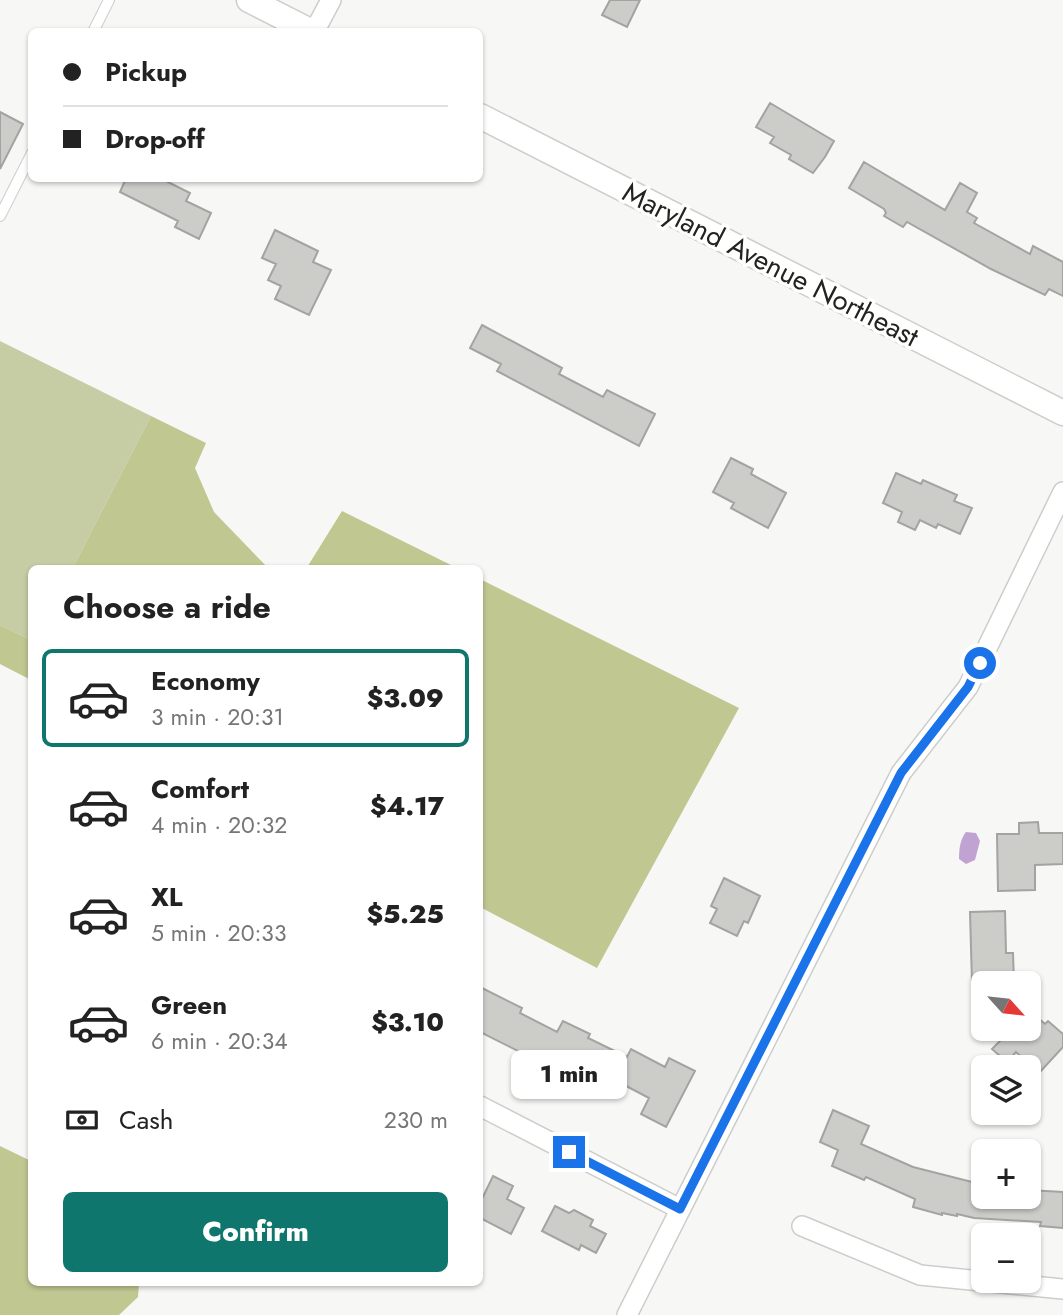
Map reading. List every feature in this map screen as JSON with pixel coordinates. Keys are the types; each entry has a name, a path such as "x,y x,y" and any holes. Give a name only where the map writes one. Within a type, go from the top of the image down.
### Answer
{"street":[{"path":"249,0 305,28"},
{"path":"315,28 331,0"},
{"name":"Maryland Avenue Northeast","path":"483,118 1063,413"},
{"path":"627,1315 901,773 968,687 1063,492"},
{"path":"483,1108 680,1209"},
{"path":"802,1226 920,1275 1063,1289"}],"lane":[{"path":"95,28 109,0"},
{"path":"0,216 28,161"}],"green space":[{"path":"0,341 151,416 74,565 28,565 28,639 0,625"},
{"path":"151,416 206,443 195,468 214,512 265,565 74,565"},
{"path":"342,511 451,565 308,565"},
{"path":"483,580 739,708 597,968 483,909"},
{"path":"0,625 28,639 28,678 0,664"},
{"path":"0,1146 28,1160 28,1286 139,1286 138,1297 119,1315 0,1315"}],"shaded area":[{"path":"966,832 976,833 980,841 975,860 966,864 959,859 961,841"}],"building":[{"path":"610,0 640,0 627,27 602,15"},
{"path":"770,103 834,141 813,173 789,159 791,155 770,143 774,137 756,127"},
{"path":"0,112 23,124 0,169"},
{"path":"864,162 945,210 960,183 977,193 967,212 977,218 974,223 1030,254 1033,246 1063,262 1063,296 1049,289 1045,295 991,269 907,222 903,227 884,216 884,209 849,188"},
{"path":"124,182 168,182 190,193 186,201 211,213 199,239 175,227 178,221 120,192"},
{"path":"275,230 318,251 313,262 331,270 309,315 275,299 281,286 268,280 276,264 262,258"},
{"path":"482,325 562,368 559,374 603,397 607,390 655,414 639,446 497,371 501,364 470,348"},
{"path":"731,458 753,469 751,474 786,493 768,528 731,508 734,503 713,492"},
{"path":"896,473 921,484 923,480 957,495 954,501 972,508 960,534 938,524 936,528 920,520 915,530 898,522 902,512 883,503"},
{"path":"1038,822 1039,833 1063,833 1063,864 1035,865 1035,890 998,891 997,834 1019,834 1019,823"},
{"path":"724,878 760,896 748,923 744,921 737,936 710,923 717,909 711,906"},
{"path":"1005,911 1006,953 1013,953 1014,971 972,971 970,912"},
{"path":"483,988 522,1008 520,1013 557,1032 563,1021 590,1034 588,1038 627,1057 631,1049 665,1067 669,1058 695,1071 666,1127 641,1114 649,1098 590,1067 586,1076 565,1065 562,1073 483,1034"},
{"path":"1041,1020 1045,1024 1048,1021 1063,1034 1063,1047 1041,1071 1041,1055 1019,1055 1016,1052 1013,1055 999,1055 992,1049 1000,1041 1041,1041"},
{"path":"833,1110 869,1126 861,1144 913,1167 971,1182 971,1209 1041,1209 1041,1191 1063,1192 1063,1228 1041,1226 1041,1222 942,1215 913,1207 915,1199 866,1177 864,1180 832,1166 838,1150 820,1142"},
{"path":"493,1176 513,1186 507,1199 524,1208 511,1234 483,1220 483,1197"},
{"path":"555,1206 569,1213 574,1210 593,1220 590,1226 606,1234 596,1253 581,1245 579,1250 542,1231"}],"route":[{"path":"569,1152 680,1209 901,773 968,687 980,663"}]}
